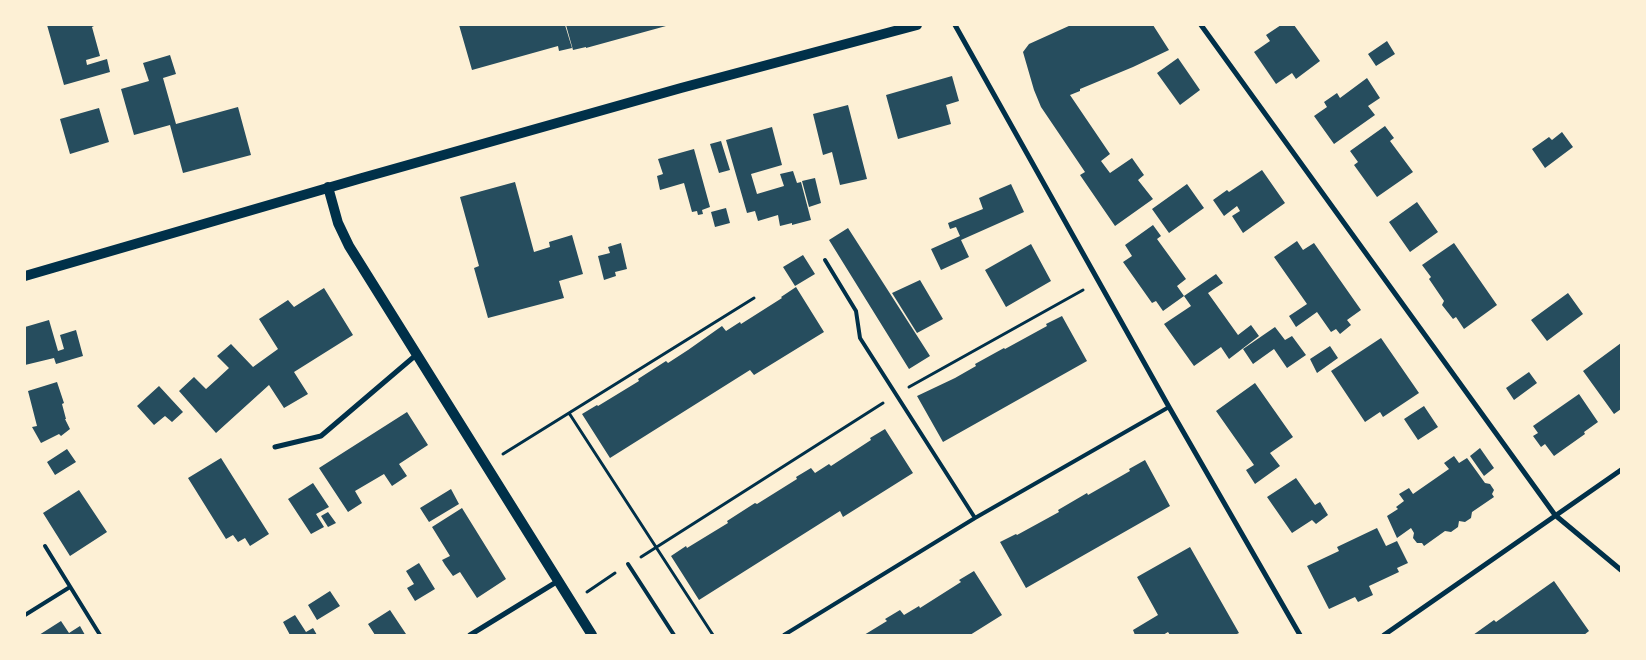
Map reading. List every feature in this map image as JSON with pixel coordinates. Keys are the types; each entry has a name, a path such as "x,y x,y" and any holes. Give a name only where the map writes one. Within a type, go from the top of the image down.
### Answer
{"main road":[{"path":"25,276 198,227 328,187 681,88 917,25"},
{"path":"328,187 338,223 349,246 592,635"}],"street":[{"path":"955,25 1169,407 1300,635"},
{"path":"1201,25 1555,515 1621,570"},
{"path":"275,447 321,436 416,355"},
{"path":"1384,635 1621,470"},
{"path":"470,635 558,581"}],"lane":[{"path":"825,260 856,310 860,338 975,518"},
{"path":"784,635 975,518 1169,407"},
{"path":"44,546 100,635"},
{"path":"628,564 674,635"},
{"path":"25,615 70,587"}],"path":[{"path":"571,602 896,395 1099,282"},
{"path":"486,465 754,298"},
{"path":"569,412 713,635"}],"building":[{"path":"47,25 96,25 92,27 100,56 86,60 87,65 107,59 110,72 64,85"},
{"path":"459,25 565,25 572,48 559,51 558,46 472,70"},
{"path":"566,25 665,25 666,26 573,50"},
{"path":"1071,25 1153,25 1169,50 1070,95 1110,154 1101,161 1110,173 1132,158 1144,175 1138,180 1153,199 1115,226 1080,175 1085,172 1041,107 1023,52 1029,44"},
{"path":"1281,25 1294,25 1320,61 1296,79 1292,73 1276,84 1254,52 1270,41 1266,35"},
{"path":"1387,41 1395,54 1376,66 1368,54"},
{"path":"170,55 176,74 163,78 176,124 238,107 251,155 183,173 170,125 134,135 121,89 149,81 143,63"},
{"path":"1178,58 1200,90 1180,105 1157,73"},
{"path":"952,76 959,101 946,105 951,124 898,139 886,95"},
{"path":"1367,78 1380,98 1368,106 1375,115 1334,144 1314,116 1327,107 1324,102 1337,93 1340,98"},
{"path":"848,105 867,179 840,185 832,152 823,155 813,114"},
{"path":"99,108 109,142 70,154 60,119"},
{"path":"1385,126 1394,138 1390,141 1413,172 1377,197 1354,165 1358,162 1350,151"},
{"path":"772,127 782,165 751,174 757,194 784,186 780,174 793,171 797,183 801,182 811,220 780,226 778,215 758,221 755,211 747,213 726,140"},
{"path":"1562,132 1573,147 1545,168 1532,149 1549,137 1552,140"},
{"path":"721,141 730,170 719,173 710,144"},
{"path":"694,149 710,207 702,210 703,214 698,215 697,211 692,212 684,183 660,190 657,176 663,174 658,159"},
{"path":"1262,170 1285,203 1243,233 1232,216 1240,211 1237,206 1224,216 1213,200 1227,190 1229,192"},
{"path":"815,178 821,203 809,207 802,181"},
{"path":"515,182 534,252 550,247 549,242 572,235 583,274 559,281 564,298 488,318 474,268 479,266 460,197"},
{"path":"1011,184 1024,212 961,240 969,257 941,270 931,249 960,236 956,227 950,229 948,223 983,209 979,198"},
{"path":"1187,184 1204,208 1169,233 1152,209"},
{"path":"1417,202 1438,232 1410,252 1389,222"},
{"path":"726,208 730,223 715,227 711,212"},
{"path":"1153,225 1161,236 1157,239 1186,279 1177,286 1184,296 1163,311 1156,301 1152,303 1123,262 1132,256 1125,245"},
{"path":"848,228 930,356 909,369 829,240"},
{"path":"1297,241 1303,250 1314,243 1361,310 1347,320 1351,325 1340,334 1336,329 1331,332 1317,312 1296,327 1289,316 1307,304 1274,257"},
{"path":"621,243 627,269 615,272 616,276 604,280 598,256 610,253 608,247"},
{"path":"1454,243 1497,305 1464,329 1456,317 1453,319 1442,305 1444,301 1422,265"},
{"path":"1031,244 1051,281 1006,307 985,270"},
{"path":"803,255 815,274 795,286 783,267"},
{"path":"1216,274 1223,283 1208,293 1238,335 1251,325 1259,336 1229,359 1221,347 1194,366 1164,324 1191,306 1184,296"},
{"path":"920,280 943,319 917,333 892,293"},
{"path":"796,287 824,332 754,375 750,370 610,458 582,414 639,381 638,379 666,361 668,363 722,326 726,331 740,322 741,324"},
{"path":"324,288 353,335 294,372 308,394 284,408 269,385 216,433 179,391 194,377 206,389 216,380 229,368 217,356 231,344 253,367 278,349 259,319 288,300 294,307"},
{"path":"1568,293 1583,314 1547,341 1531,320"},
{"path":"1062,316 1087,361 943,442 917,396 955,378 976,366 975,364 1047,326 1046,324"},
{"path":"49,320 58,351 64,349 60,335 76,330 83,356 56,364 54,358 25,365 25,327"},
{"path":"1275,327 1285,340 1292,336 1306,355 1287,368 1274,349 1253,364 1243,349"},
{"path":"1381,338 1419,393 1383,417 1380,412 1365,422 1331,371"},
{"path":"1621,343 1621,409 1614,414 1583,371"},
{"path":"1330,346 1338,358 1317,373 1310,359"},
{"path":"1529,372 1537,383 1514,400 1506,388"},
{"path":"57,382 64,403 62,404 65,419 70,429 61,436 59,434 41,443 32,427 37,426 28,391"},
{"path":"1255,383 1293,437 1270,453 1280,466 1255,484 1246,470 1254,465 1216,411"},
{"path":"159,386 183,412 172,422 165,416 154,425 137,406"},
{"path":"1579,394 1598,422 1584,432 1585,434 1554,456 1545,444 1541,447 1533,436 1538,433 1533,426"},
{"path":"1424,406 1438,427 1418,440 1404,419"},
{"path":"407,412 428,445 399,464 407,476 392,486 384,474 355,491 362,503 348,512 319,468"},
{"path":"885,429 913,473 843,517 840,511 699,600 671,556 728,523 727,521 797,479 796,477 811,468 815,473 829,464 831,466"},
{"path":"1480,448 1494,468 1484,476 1470,456"},
{"path":"67,449 76,462 55,475 47,462"},
{"path":"1454,456 1459,463 1467,458 1485,483 1490,484 1494,490 1492,494 1494,497 1472,512 1471,518 1465,522 1459,521 1458,527 1451,532 1445,531 1424,546 1422,543 1417,543 1413,538 1414,533 1411,528 1397,538 1387,516 1398,509 1396,507 1404,501 1399,494 1409,488 1413,494 1449,469 1444,463"},
{"path":"221,458 269,534 250,546 245,538 238,542 233,535 226,539 188,478"},
{"path":"1145,460 1170,506 1026,588 1000,542 1059,512 1058,510 1130,471 1129,469"},
{"path":"1296,478 1315,505 1320,502 1328,515 1316,524 1312,520 1292,533 1267,497"},
{"path":"313,483 329,507 316,514 324,527 311,534 288,499"},
{"path":"451,489 459,504 429,522 420,508"},
{"path":"79,490 107,532 70,556 43,513"},
{"path":"462,508 506,579 477,598 460,572 453,576 445,565 442,560 450,556 432,527"},
{"path":"328,512 336,523 328,527 321,516"},
{"path":"1377,528 1386,546 1397,541 1408,563 1397,568 1399,572 1369,586 1373,595 1358,602 1355,597 1329,609 1307,566 1339,551 1337,547"},
{"path":"1190,547 1239,633 1235,635 1170,635 1168,632 1163,635 1135,635 1133,630 1158,615 1137,577"},
{"path":"419,563 435,589 415,601 407,588 414,584 406,571"},
{"path":"974,571 1002,615 970,635 864,635 887,621 885,619 900,610 904,615 919,606 920,608 961,582 959,580"},
{"path":"1554,581 1589,631 1584,635 1473,635 1494,620 1496,622"},
{"path":"330,591 340,606 317,620 308,605"},
{"path":"390,610 406,634 375,635 368,624"},
{"path":"295,615 306,632 313,628 317,635 290,635 283,622"},
{"path":"61,621 69,633 80,626 85,635 39,635"}]}
